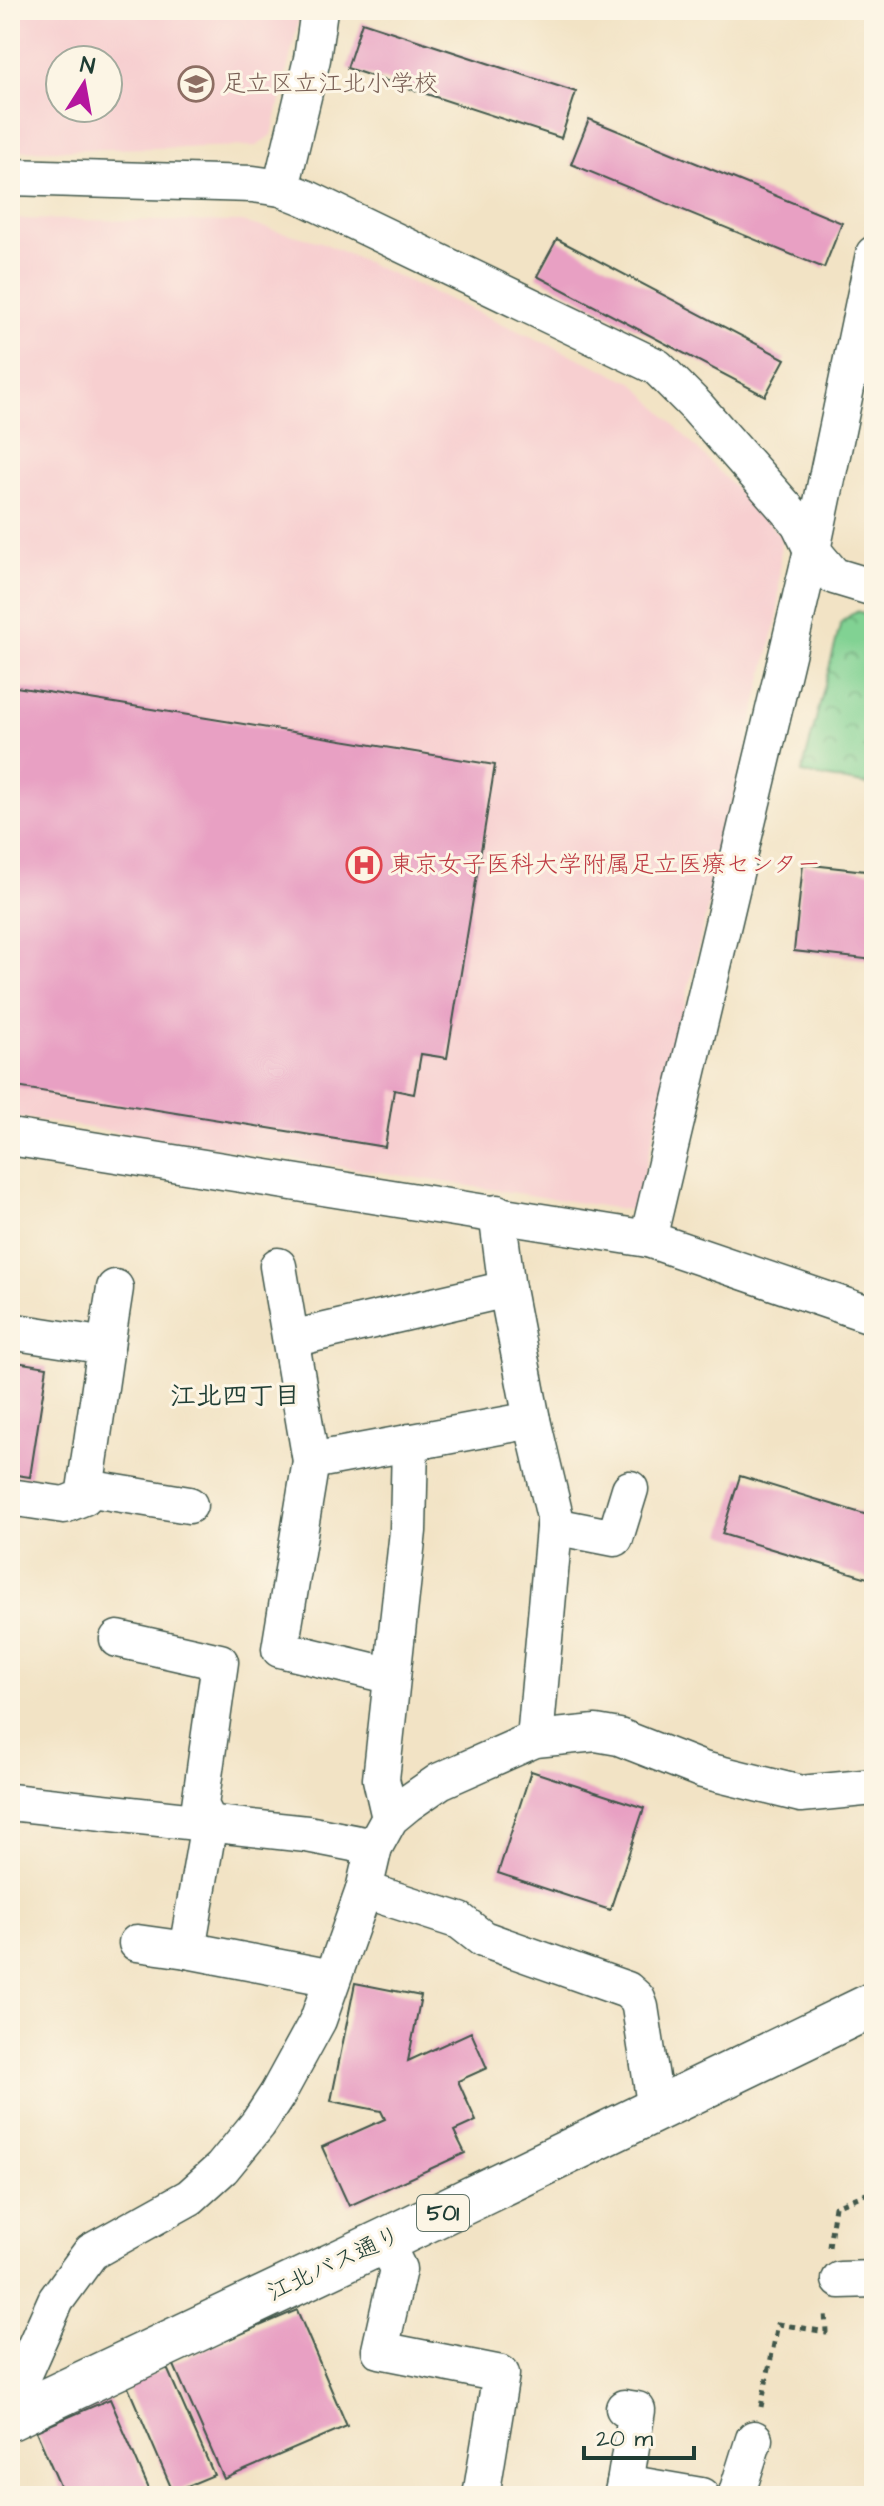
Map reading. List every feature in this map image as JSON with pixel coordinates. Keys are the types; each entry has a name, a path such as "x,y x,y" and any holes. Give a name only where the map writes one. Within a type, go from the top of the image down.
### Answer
{"main road":[{"name":"江北バス通り","path":"15,2415 874,2004"}],"street":[{"path":"281,188 312,59 319,10"},
{"path":"10,177 253,184 281,188 657,367 696,406 799,523 812,550 834,576 874,588"},
{"path":"648,1239 812,550 874,254"},
{"path":"10,1137 648,1239 874,1316"},
{"path":"497,1213 507,1289 532,1420 555,1517 535,1739"},
{"path":"278,1266 311,1461 280,1649 392,1676"},
{"path":"10,1497 64,1505 84,1497 115,1288"},
{"path":"291,1339 507,1289"},
{"path":"10,1331 106,1346"},
{"path":"311,1461 532,1420"},
{"path":"15,2415 14,2398 19,2383 56,2300 91,2252 190,2197 222,2168 277,2095 318,2020 382,1833 381,1779 408,1531 410,1442"},
{"path":"86,1488 189,1505"},
{"path":"554,1526 615,1538 630,1489"},
{"path":"118,1639 220,1662 200,1805 209,1823 187,1950"},
{"path":"10,1802 307,1834 382,1833 440,1781 535,1739 596,1733 619,1737 703,1770 801,1794 874,1787"},
{"path":"364,1890 460,1921 483,1939 627,1990 637,1999 640,2007 656,2110"},
{"path":"137,1943 332,1978"},
{"path":"384,2241 398,2269 380,2350 501,2374 481,2496"},
{"path":"624,2408 637,2410 624,2490 701,2496"},
{"path":"736,2496 754,2439"}],"path":[{"path":"754,2439 778,2324 826,2332 846,2280 835,2206 874,2191"}],"shaded area":[{"name":"足立区立江北小学校","path":"10,10 301,10 272,135 257,146 10,151"},
{"name":"東京女子医科大学附属足立医療センター","path":"10,219 242,222 321,242 634,383 781,536 778,614 636,1208 628,1210 10,1116"}],"green space":[{"path":"856,611 874,616 874,786 802,773 841,622"}],"building":[{"path":"362,22 576,92 561,138 347,68"},
{"path":"589,119 842,223 824,268 571,164"},
{"path":"557,239 785,359 765,396 537,276"},
{"path":"10,686 495,765 447,1058 421,1054 414,1094 394,1090 385,1147 10,1086"},
{"path":"803,864 874,872 874,960 794,951"},
{"path":"10,1361 47,1367 30,1477 10,1474"},
{"path":"740,1476 874,1517 874,1580 722,1534"},
{"path":"531,1771 644,1808 610,1910 498,1873"},
{"path":"355,1983 421,1996 408,2061 471,2032 487,2068 458,2081 476,2121 454,2131 465,2153 349,2206 322,2147 385,2119 381,2111 331,2101"},
{"path":"297,2310 347,2426 224,2479 173,2363"},
{"path":"167,2368 214,2475 173,2492 127,2385"},
{"path":"110,2399 152,2496 71,2496 61,2488 36,2431"}],"place":[{"name":"足立区立江北小学校","path":"196,84"},
{"name":"東京女子医科大学附属足立医療センター","path":"364,865"}],"district":[{"name":"江北四丁目","path":"235,1396"}]}
